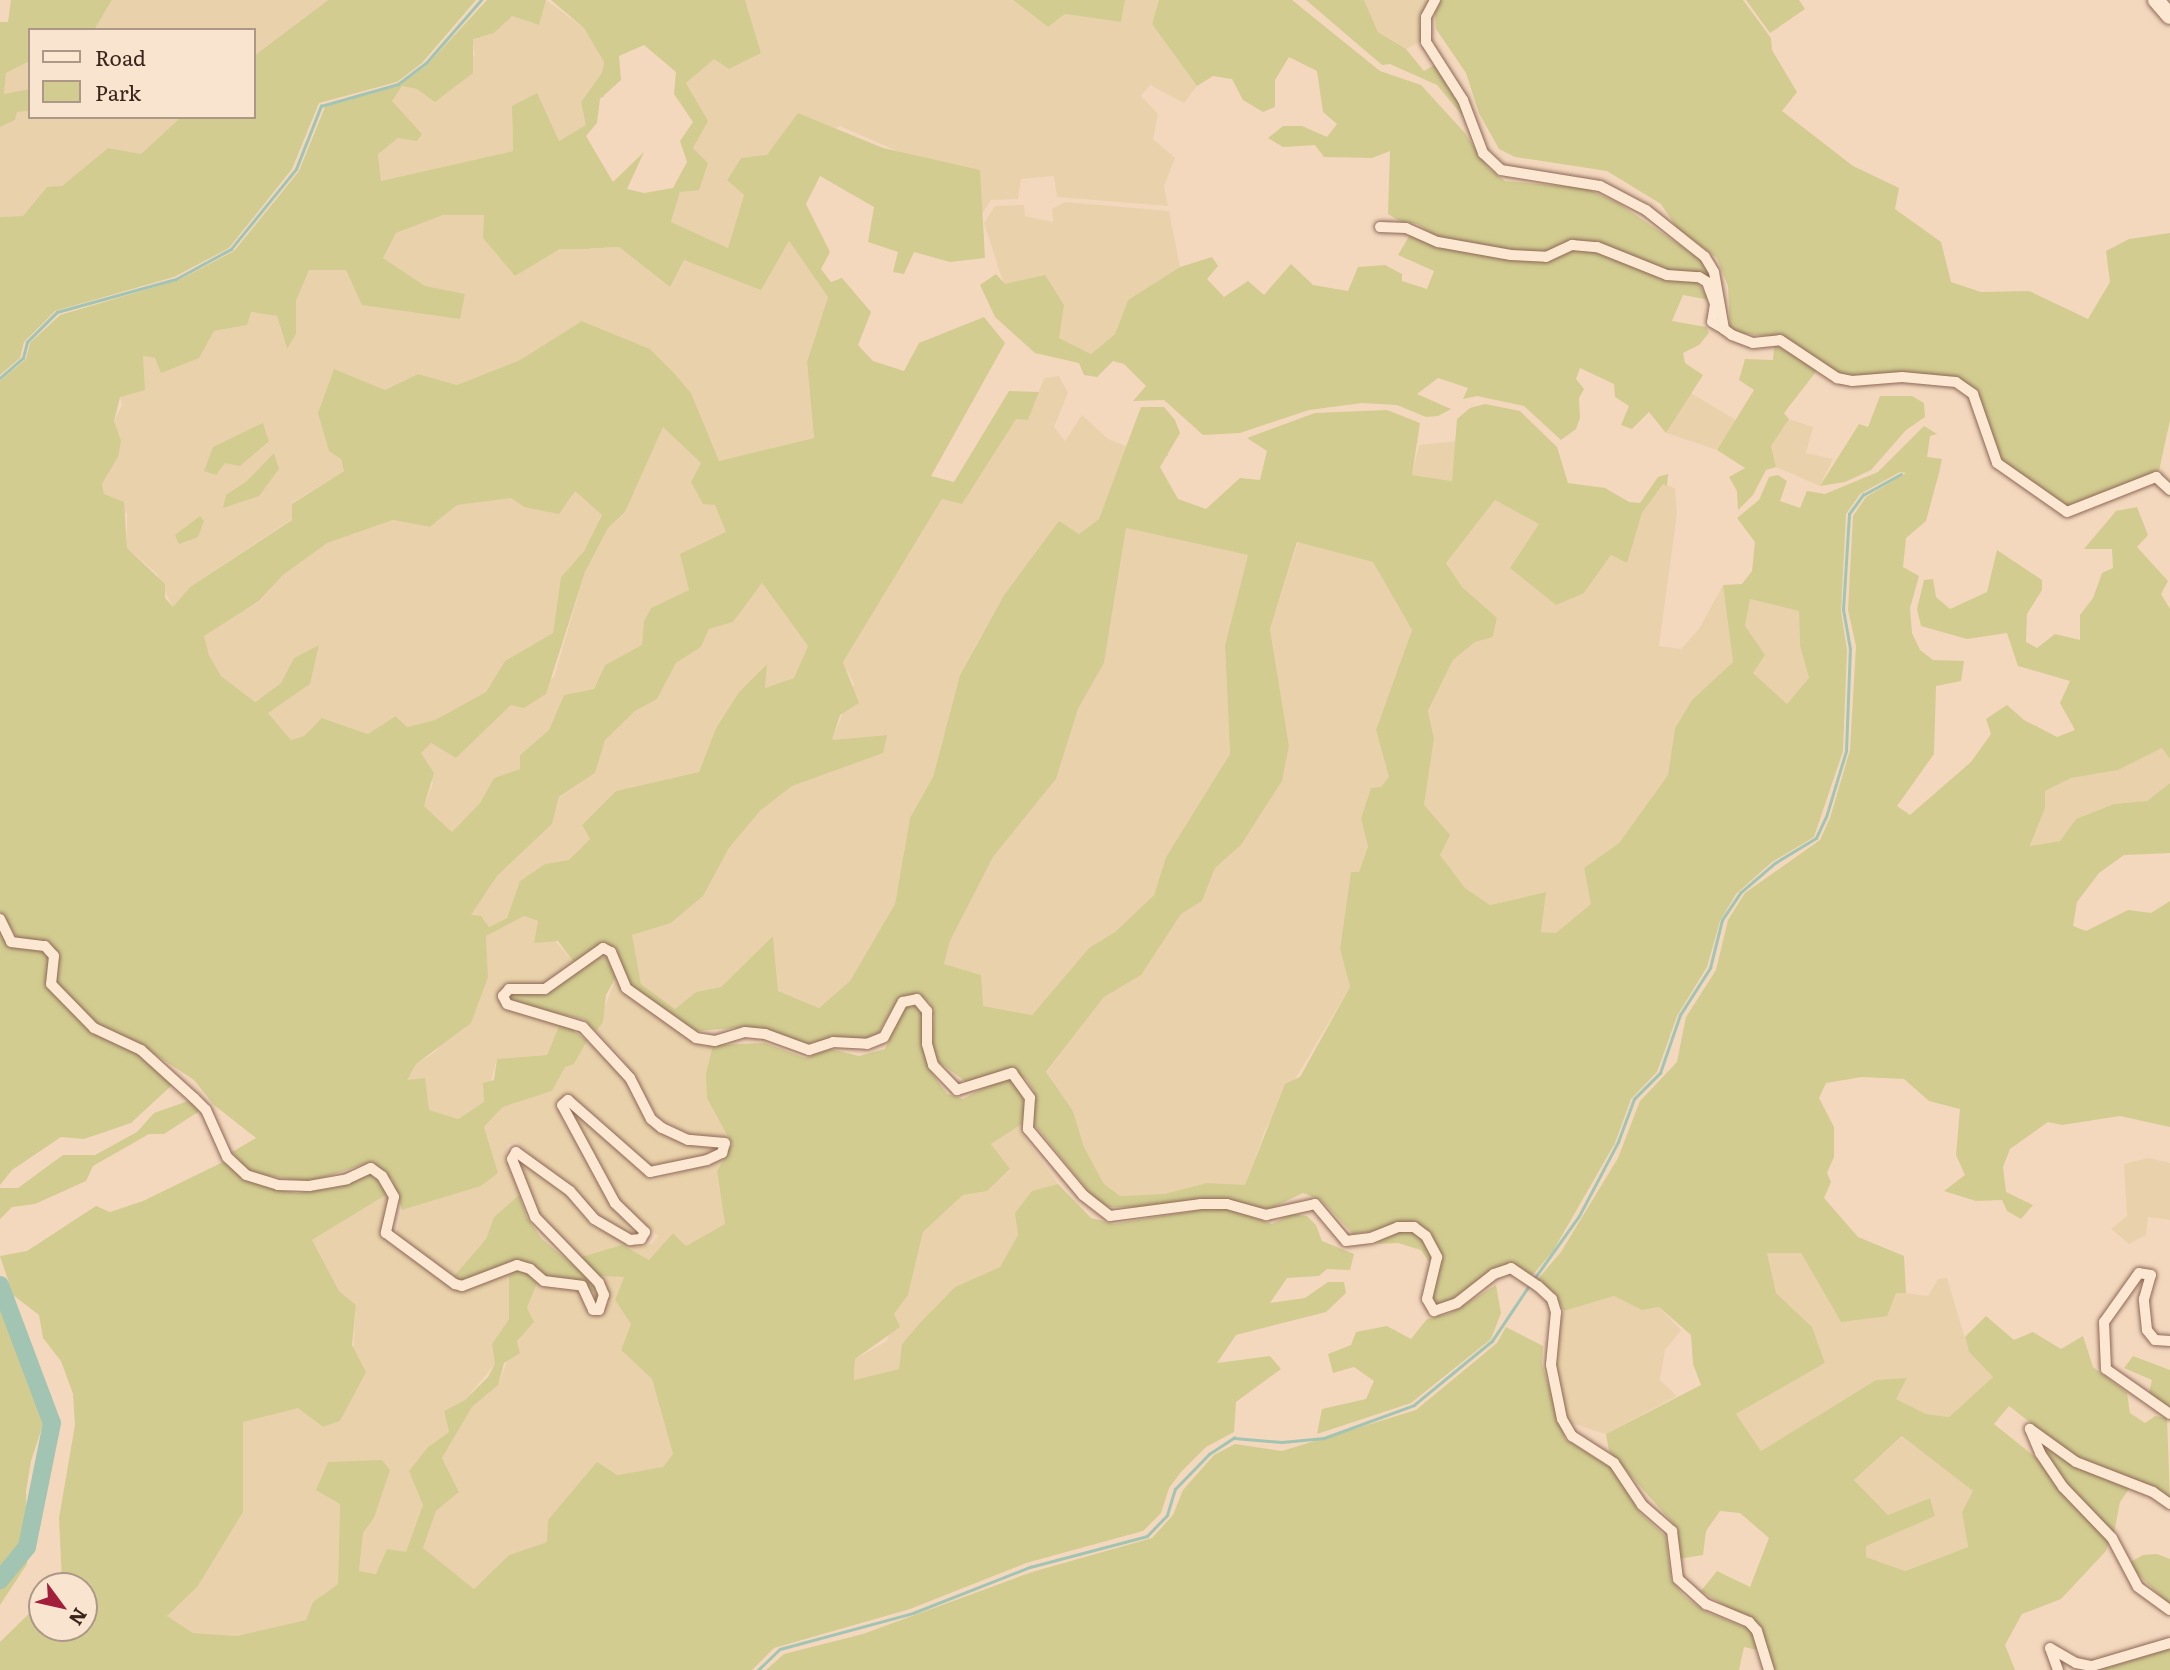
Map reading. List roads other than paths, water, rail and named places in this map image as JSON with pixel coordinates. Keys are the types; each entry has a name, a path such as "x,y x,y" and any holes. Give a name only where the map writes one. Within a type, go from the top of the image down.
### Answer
{"street":[{"path":"1436,0 1426,17 1426,42 1463,100 1483,153 1501,170 1600,186 1646,210 1705,257 1714,272 1724,329"},
{"path":"2156,0 2170,16"},
{"path":"1380,227 1406,228 1438,242 1511,255 1546,257 1572,245 1597,247 1667,275 1699,277 1707,282 1715,304 1712,322 1742,341 1780,340 1845,380 1902,377 1956,382 1973,394 1997,463 2067,512 2155,477 2170,490"},
{"path":"0,919 11,942 45,946 54,956 51,984 94,1028 141,1049 206,1110 227,1157 246,1175 278,1185 310,1186 347,1179 371,1168 382,1176 394,1197 386,1233 455,1284 462,1286 517,1265 530,1269 544,1281 582,1286 593,1310 599,1310 604,1295 599,1283 535,1217 512,1159 516,1152 570,1191 594,1219 630,1240 641,1239 645,1232 615,1203 562,1105 568,1100 650,1172 708,1160 722,1153 725,1143 688,1140 662,1128 651,1119 630,1078 583,1027 508,1003 503,996 509,989 545,989 603,948 611,952 626,988 696,1038 715,1041 745,1032 765,1034 809,1050 833,1042 867,1044 884,1037 904,1002 917,999 927,1011 927,1044 933,1065 957,1090 1012,1073 1030,1098 1028,1129 1083,1195 1110,1216 1201,1203 1227,1203 1266,1215 1315,1204 1346,1241 1371,1238 1398,1227 1414,1227 1426,1236 1437,1257 1427,1299 1434,1311 1457,1303 1494,1274 1511,1268 1538,1286 1552,1299 1556,1312 1551,1365 1562,1419 1572,1436 1614,1462 1642,1505 1672,1531 1678,1579 1706,1604 1749,1622 1757,1631 1769,1670"},
{"path":"2170,1341 2155,1340 2147,1330 2144,1299 2151,1275 2139,1273 2104,1322 2106,1368 2170,1414"},
{"path":"2170,1504 2153,1492 2076,1462 2030,1429 2040,1453 2063,1487 2112,1538 2138,1587 2170,1610"},
{"path":"2058,1670 2050,1648 2076,1663 2092,1667 2170,1643"}],"waterway":[{"path":"0,378 23,358 27,342 57,312 176,279 231,249 296,169 321,106 398,84 425,64 481,0"},
{"path":"1534,1279 1579,1216 1618,1142 1634,1099 1660,1073 1680,1015 1710,968 1722,920 1740,893 1775,863 1816,838 1826,817 1846,751 1850,649 1843,610 1849,514 1863,495 1901,474"},
{"path":"758,1670 780,1649 913,1613 1030,1567 1147,1536 1167,1515 1175,1489 1209,1454 1234,1438 1282,1442 1324,1438 1414,1405 1492,1341 1530,1284"},
{"path":"0,1285 52,1423 27,1547 0,1580"}]}
